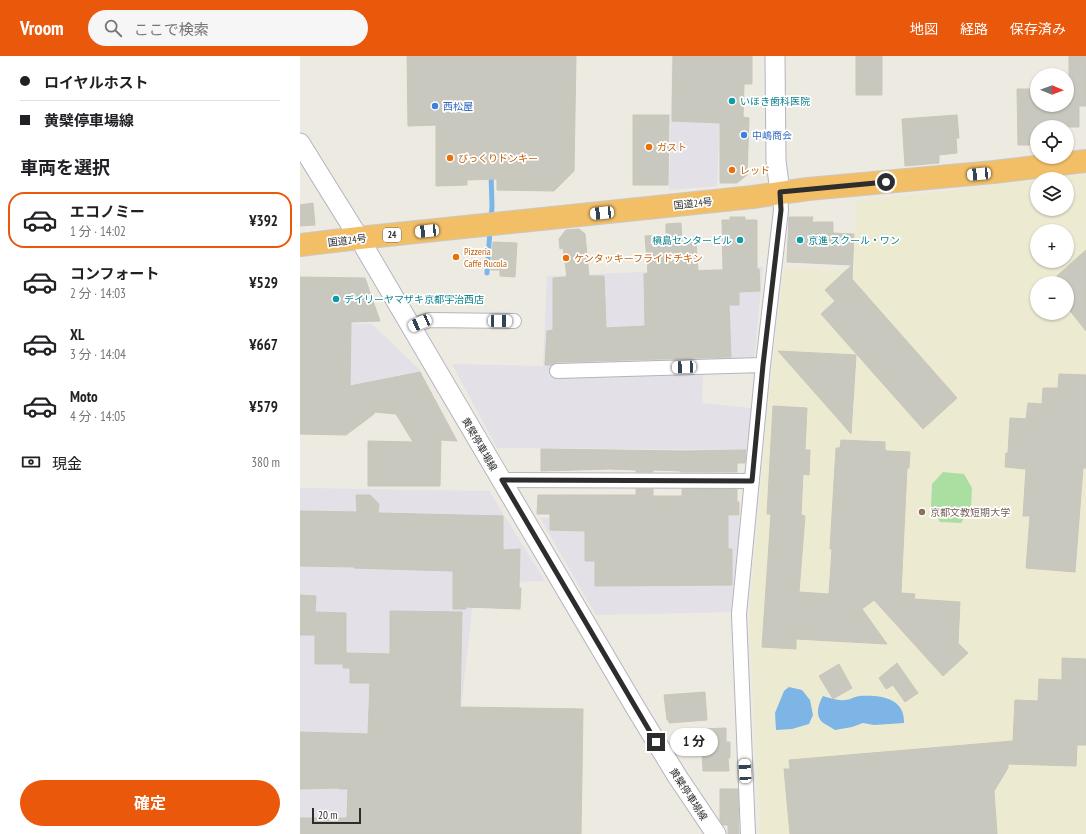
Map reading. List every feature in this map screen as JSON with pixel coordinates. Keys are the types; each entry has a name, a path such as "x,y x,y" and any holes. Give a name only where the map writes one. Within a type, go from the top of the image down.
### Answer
{"highway":[{"name":"国道24号","path":"300,245 753,197 808,189 994,172 1086,161"}],"main road":[{"path":"775,56 776,161 780,192"},
{"name":"黄檗停車場線","path":"300,143 359,238 635,708 677,776 716,834"}],"street":[{"path":"748,834 739,614 763,365 781,210 780,192"},
{"path":"411,326 430,320 514,321"},
{"path":"557,371 763,365"},
{"path":"502,480 752,481"}],"shaded area":[{"path":"672,56 722,56 717,186 669,190"},
{"name":"京都文教短期大学","path":"1086,174 1086,834 760,834 749,618 768,406 784,268 854,271 856,201 1030,181 1030,216 1074,216 1074,175"},
{"path":"763,267 754,360 557,378 703,374 702,403 752,408 750,450 497,448 452,364 543,366 547,276"},
{"path":"372,324 421,371 358,384 358,398 300,325"},
{"path":"300,488 489,491 545,581 475,583 455,762 453,834 300,834"},
{"path":"740,516 735,612 596,615 540,518"}],"green space":[{"path":"943,472 964,474 972,488 971,508 961,523 940,522 931,506 932,484"}],"water":[{"path":"789,687 802,690 810,700 813,715 809,724 792,729 776,730 775,713 784,691"},
{"path":"823,696 847,700 858,696 876,696 890,700 896,703 900,708 904,723 874,725 863,723 852,727 835,730 822,722 819,718 818,708"}],"building":[{"path":"407,56 576,56 574,171 554,191 497,190 497,179 467,180 467,185 436,186 436,125 408,126"},
{"path":"673,56 752,56 752,84 744,84 743,117 749,118 747,175 737,183 720,183 720,123 672,121"},
{"path":"856,56 882,56 882,95 856,95"},
{"path":"1069,56 1086,56 1086,106 1079,106 1079,127 1074,127 1074,120 1030,120 1030,145 1018,145 1017,89 1030,89 1030,112 1074,112 1074,68 1069,68"},
{"path":"633,115 669,115 668,185 633,185"},
{"path":"957,115 959,138 956,138 957,153 939,155 939,163 905,166 902,119"},
{"path":"313,203 315,225 300,226 300,205"},
{"path":"730,217 745,217 745,220 757,220 757,269 759,269 760,291 739,292 739,305 729,305 731,357 557,362 551,365 545,365 547,331 553,330 553,278 567,277 563,248 560,249 559,239 566,230 579,229 585,234 589,276 604,276 606,328 645,326 644,274 648,273 645,236 666,235 666,224 681,223 682,243 696,242 698,271 723,270 722,220 730,220"},
{"path":"789,217 813,217 812,222 833,222 833,233 854,234 852,279 957,398 923,429 821,314 835,301 825,290 852,265 787,262"},
{"path":"493,242 517,243 515,277 500,276 500,270 491,270"},
{"path":"1086,250 1086,331 1074,316 1074,276 1057,276 1066,268 1074,268 1074,261"},
{"path":"300,277 365,278 380,321 351,322 350,386 420,372 457,441 441,440 440,486 368,486 368,441 413,442 396,414 374,412 374,414 346,435 300,434"},
{"path":"778,351 856,355 851,434 839,420"},
{"path":"1059,374 1086,375 1086,468 1083,468 1075,572 1026,568 1030,516 1023,516 1026,469 1005,467 1006,453 1008,453 1010,418 1026,419 1028,403 1042,404 1043,388 1058,388"},
{"path":"773,406 807,408 805,450 810,450 809,475 803,474 801,515 805,516 799,592 829,594 836,448 840,448 841,440 885,442 885,450 887,451 910,452 909,468 907,468 901,593 915,594 914,599 960,602 958,643 968,653 943,676 874,600 862,609 887,644 796,639 796,649 762,647 771,514 767,514"},
{"path":"541,449 684,451 746,450 745,463 737,463 737,472 681,472 653,470 653,472 636,472 636,470 609,469 541,471"},
{"path":"636,489 653,489 653,496 682,496 682,489 737,489 739,515 728,515 728,549 732,549 732,585 595,586 595,561 585,561 585,531 550,530 550,514 537,514 538,495 636,495"},
{"path":"356,495 370,495 379,504 378,513 503,516 503,550 520,549 520,609 466,607 466,609 453,609 453,571 300,566 300,511 357,512"},
{"path":"300,595 316,596 315,612 346,613 346,653 390,654 390,611 462,612 460,707 583,709 581,834 300,834 300,818 347,818 348,789 300,789 300,732 368,734 370,683 350,683 350,668 343,668 343,664 315,664 315,635 300,635"},
{"path":"1062,658 1086,659 1086,745 1077,745 1076,766 1008,764 1008,768 994,791 997,834 790,834 784,769 790,769 789,760 1013,741 1015,700 1038,701 1039,679 1062,680"},
{"path":"897,663 918,693 905,702 893,685 886,689 879,678"},
{"path":"839,664 852,688 833,699 819,676"},
{"path":"705,692 707,720 669,723 669,720 667,720 664,695"},
{"path":"726,728 726,742 730,742 730,758 728,758 729,771 703,771 701,729"},
{"path":"720,789 738,789 739,834 728,834 728,825 723,825 720,821"}],"waterway":[{"path":"491,172 491,218"},
{"path":"487,273 490,230"}],"place":[{"name":"いほき歯科医院","path":"732,101"},
{"name":"西松屋","path":"435,106"},
{"name":"中嶋商会","path":"744,135"},
{"name":"ガスト","path":"649,147"},
{"name":"びっくりドンキー","path":"450,158"},
{"name":"レッド","path":"732,170"},
{"name":"槇島センタービル","path":"740,240"},
{"name":"京進 スクール・ワン","path":"800,240"},
{"name":"Pizzeria Caffe Rucola","path":"456,257"},
{"name":"ケンタッキーフライドチキン","path":"566,258"},
{"name":"デイリーヤマザキ京都宇治西店","path":"336,299"},
{"name":"京都文教短期大学","path":"922,512"}],"route":[{"path":"656,742 502,480 752,481 763,365 781,210 780,192 886,182"}]}
